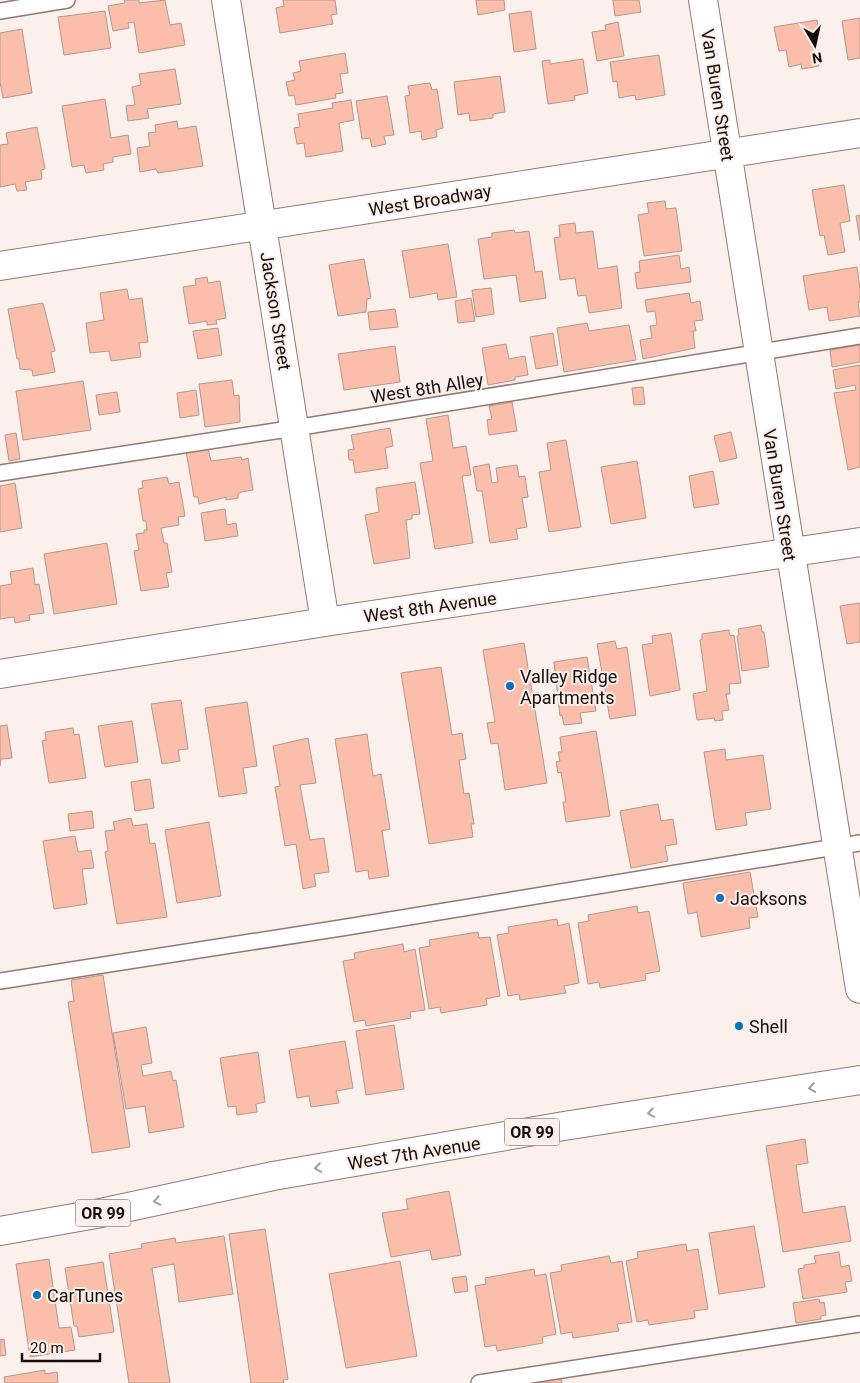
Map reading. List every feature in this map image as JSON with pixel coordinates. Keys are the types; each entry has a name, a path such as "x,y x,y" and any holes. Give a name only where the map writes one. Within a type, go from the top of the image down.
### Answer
{"street":[{"name":"Jackson Street","path":"226,0 325,622"},
{"name":"Van Buren Street","path":"703,0 789,553 849,845 860,989"},
{"name":"West Broadway","path":"0,266 860,133"},
{"name":"West 8th Avenue","path":"0,674 325,622 860,542"},
{"name":"West 7th Avenue","path":"0,1231 96,1214 273,1176 564,1126 860,1080"}],"lane":[{"path":"0,11 67,0"},
{"name":"West 8th Alley","path":"0,473 294,428 860,336"},
{"path":"0,981 341,928 849,845"},
{"path":"479,1383 860,1324"}],"building":[{"path":"124,0 139,0 139,3 165,0 170,25 181,23 185,45 139,53 134,22 128,23 129,28 113,31 108,6 125,3"},
{"path":"283,0 335,0 337,14 331,15 333,24 280,33 276,8 284,6"},
{"path":"476,0 504,0 505,10 478,15"},
{"path":"613,0 639,0 641,12 615,16"},
{"path":"105,11 111,48 64,55 58,17"},
{"path":"531,11 536,49 514,52 509,14"},
{"path":"860,18 860,58 848,60 842,21"},
{"path":"817,20 820,39 815,40 819,66 802,69 801,64 789,67 786,50 779,51 774,27"},
{"path":"618,22 624,56 597,61 592,32 606,30 605,25"},
{"path":"22,29 32,93 3,98 0,82 0,33"},
{"path":"345,53 348,73 340,74 343,93 335,94 336,98 296,105 294,95 289,96 286,82 295,80 293,73 301,71 299,61"},
{"path":"659,55 665,95 636,100 635,95 619,98 617,81 613,82 610,62"},
{"path":"583,59 588,93 574,96 575,100 548,104 542,61 550,60 550,64"},
{"path":"175,69 181,104 147,109 149,118 128,121 126,106 135,105 132,87 141,85 139,74"},
{"path":"500,76 505,112 493,114 493,118 470,121 469,113 458,115 454,82"},
{"path":"430,83 432,90 437,89 443,128 436,130 437,137 422,140 421,131 410,133 405,96 410,95 408,86"},
{"path":"387,96 394,135 384,136 386,144 372,147 370,138 362,139 356,101"},
{"path":"105,99 111,138 128,135 131,154 113,157 113,162 103,164 104,170 86,173 84,165 72,167 62,106"},
{"path":"351,100 354,120 339,123 343,151 306,157 304,143 297,144 294,128 300,127 298,114 333,108 332,103"},
{"path":"177,121 178,129 196,126 203,166 158,173 156,169 140,172 137,148 150,146 148,133 156,132 155,125"},
{"path":"37,127 45,169 41,170 42,179 25,182 27,190 17,191 15,184 0,187 0,145 8,144 6,133"},
{"path":"844,185 850,221 840,223 845,252 828,255 824,235 820,236 812,190"},
{"path":"665,201 666,209 676,208 682,251 644,256 638,215 649,213 647,203"},
{"path":"860,215 860,241 856,216"},
{"path":"575,223 576,233 593,231 598,269 617,266 622,308 589,313 586,295 578,296 575,278 560,280 554,238 560,237 559,225"},
{"path":"514,230 515,233 529,231 535,272 542,271 546,298 520,302 516,275 484,279 478,239 492,237 492,233"},
{"path":"448,244 457,297 438,300 437,293 410,298 402,251"},
{"path":"679,255 681,269 689,267 691,282 637,289 635,273 640,272 639,261"},
{"path":"364,259 371,298 367,299 366,312 338,316 329,265"},
{"path":"857,267 860,288 860,302 858,302 860,316 829,321 827,307 809,310 803,276"},
{"path":"207,277 208,283 220,281 226,318 216,320 217,324 207,325 207,321 189,324 183,287 196,285 195,279"},
{"path":"491,288 494,314 476,317 472,290"},
{"path":"127,289 129,300 142,298 148,342 139,343 141,357 111,361 109,351 90,353 86,323 104,320 100,293"},
{"path":"689,293 691,303 700,301 703,320 694,321 696,331 693,331 695,348 643,359 640,340 652,338 650,326 657,325 655,311 647,312 645,300"},
{"path":"471,298 475,321 458,323 455,301"},
{"path":"43,303 55,351 51,352 55,372 33,376 32,370 20,369 8,309"},
{"path":"395,309 398,327 370,330 368,312"},
{"path":"587,323 589,331 629,325 636,360 564,372 557,328"},
{"path":"218,328 222,355 198,359 193,331"},
{"path":"553,333 558,365 536,369 530,337"},
{"path":"506,344 509,359 525,356 528,375 515,377 515,380 488,385 482,348"},
{"path":"860,345 860,362 832,367 830,350"},
{"path":"395,346 400,382 344,390 338,354"},
{"path":"860,365 860,467 848,470 834,393 856,390 855,385 836,389 833,370"},
{"path":"232,380 234,396 239,395 240,422 205,427 199,384"},
{"path":"83,381 91,430 23,440 16,391"},
{"path":"643,387 645,404 634,405 632,388"},
{"path":"196,390 199,415 180,418 177,393"},
{"path":"117,392 120,412 99,415 96,395"},
{"path":"512,402 517,431 489,435 487,420 492,419 489,406"},
{"path":"448,415 453,448 466,446 471,475 462,476 473,543 435,549 420,463 433,461 426,419"},
{"path":"390,428 393,446 385,448 388,468 355,473 353,460 349,460 348,450 354,449 351,435"},
{"path":"731,432 737,458 720,462 714,436"},
{"path":"16,433 20,459 9,461 5,435"},
{"path":"566,440 581,527 549,532 539,472 551,470 547,443"},
{"path":"208,448 211,461 241,457 242,460 248,458 253,490 241,492 238,494 238,498 226,500 226,497 199,504 198,497 194,497 186,451"},
{"path":"637,461 646,518 611,524 601,467"},
{"path":"489,464 492,483 498,482 496,468 517,465 519,477 525,476 528,497 522,498 527,527 516,529 518,539 490,543 482,491 477,491 473,467"},
{"path":"713,471 719,504 694,508 689,476"},
{"path":"167,477 169,484 179,482 185,516 178,517 179,525 161,528 164,543 167,543 172,572 166,573 169,587 141,591 134,551 139,550 136,534 144,533 144,530 147,530 146,521 143,521 138,489 143,488 142,481"},
{"path":"415,482 420,514 412,515 412,519 406,520 410,558 374,564 365,515 379,512 376,488"},
{"path":"15,483 22,528 0,532 0,486"},
{"path":"225,509 227,525 236,523 238,536 205,541 201,513"},
{"path":"107,543 117,604 54,614 44,554"},
{"path":"33,568 35,585 39,584 44,613 29,615 30,620 15,623 14,617 0,619 0,586 12,584 10,572"},
{"path":"860,603 860,642 847,644 840,606"},
{"path":"761,625 762,632 764,632 769,667 742,671 737,636 739,635 738,629"},
{"path":"729,630 730,636 734,635 741,683 729,684 730,694 726,694 729,710 722,711 723,720 715,721 714,718 697,720 693,694 707,691 700,640 702,639 702,634"},
{"path":"671,633 680,690 650,696 642,645 653,643 652,636"},
{"path":"615,641 617,649 627,647 636,715 610,719 597,644"},
{"name":"Valley Ridge Apartments","path":"524,643 547,783 505,790 498,743 491,744 487,723 495,722 483,650"},
{"path":"587,657 596,711 580,713 582,723 564,725 562,715 560,716 554,662"},
{"path":"441,667 452,735 462,733 466,759 459,760 464,794 469,793 474,824 471,824 473,837 429,844 401,673"},
{"path":"181,700 188,749 178,750 180,761 162,764 151,704"},
{"path":"247,702 257,766 243,768 247,793 219,797 205,708"},
{"path":"132,721 138,762 105,767 98,726"},
{"path":"7,725 12,758 1,759 0,766 0,726"},
{"path":"73,728 74,735 79,734 86,778 49,783 42,741 46,740 45,732"},
{"path":"596,731 610,816 566,822 563,802 566,802 561,772 558,773 556,762 560,761 558,752 562,752 560,737"},
{"path":"367,734 373,776 381,774 390,829 382,831 389,876 369,879 368,870 356,872 335,739"},
{"path":"308,738 316,783 300,785 310,840 324,838 329,872 314,874 316,886 303,889 296,844 285,846 275,787 280,786 273,746"},
{"path":"725,749 726,760 763,755 771,809 745,813 747,825 716,830 704,752"},
{"path":"150,779 154,808 135,811 131,782"},
{"path":"658,804 661,821 673,819 677,844 665,846 668,861 631,868 620,811"},
{"path":"92,811 94,828 70,831 68,814"},
{"path":"131,818 133,826 147,824 150,844 155,843 167,917 117,924 105,852 108,851 105,831 115,830 113,822"},
{"path":"209,822 221,896 177,903 165,830"},
{"path":"75,836 78,852 91,850 94,868 82,869 87,904 54,909 43,841"},
{"name":"Jacksons","path":"750,872 758,917 749,918 750,928 701,937 697,912 688,914 683,883"},
{"path":"637,906 638,913 649,911 660,971 645,974 646,980 600,988 599,982 588,984 578,923 589,921 588,915"},
{"path":"557,919 558,926 569,923 579,983 564,986 566,993 520,1000 519,994 508,996 497,935 509,933 508,927"},
{"path":"478,932 479,938 490,937 500,996 486,999 487,1005 441,1013 440,1007 429,1009 419,948 430,946 429,940"},
{"path":"403,944 404,952 415,949 425,1010 410,1012 411,1018 366,1026 365,1020 354,1022 343,961 355,959 354,953"},
{"path":"103,975 130,1147 92,1153 68,1002 74,1001 71,980"},
{"path":"394,1025 404,1089 366,1095 356,1031"},
{"path":"146,1027 152,1063 141,1065 143,1076 171,1071 173,1081 176,1080 184,1127 149,1133 145,1106 126,1109 113,1033"},
{"path":"345,1041 353,1088 336,1091 339,1103 311,1107 309,1096 297,1098 289,1050"},
{"path":"258,1052 265,1102 256,1104 257,1112 237,1115 236,1106 228,1107 220,1058"},
{"path":"805,1139 808,1163 796,1165 803,1213 845,1206 851,1241 783,1252 766,1146"},
{"path":"449,1191 461,1255 432,1260 430,1250 391,1257 382,1213 408,1209 406,1199"},
{"path":"754,1226 765,1287 719,1294 709,1233"},
{"path":"265,1229 288,1379 283,1380 284,1383 251,1383 229,1234"},
{"path":"224,1236 233,1294 179,1302 174,1264 152,1268 170,1383 129,1383 109,1254 142,1248 141,1244 175,1238 176,1243"},
{"path":"686,1244 687,1251 698,1249 708,1309 694,1311 695,1318 649,1325 648,1320 637,1322 626,1261 638,1258 637,1252"},
{"path":"839,1252 841,1267 849,1265 852,1281 845,1282 847,1292 803,1299 798,1269 804,1268 804,1265 816,1263 814,1256"},
{"path":"609,1256 611,1263 622,1261 632,1322 617,1324 619,1331 573,1338 572,1332 561,1334 550,1273 562,1271 561,1265"},
{"name":"CarTunes","path":"49,1259 59,1328 71,1327 75,1350 30,1357 16,1264"},
{"path":"400,1261 417,1356 346,1368 329,1274"},
{"path":"103,1262 114,1332 79,1337 77,1326 74,1326 65,1268"},
{"path":"534,1269 535,1276 546,1274 556,1334 542,1337 543,1343 497,1351 496,1345 485,1347 475,1286 486,1284 485,1278"},
{"path":"466,1276 468,1291 455,1293 452,1278"},
{"path":"819,1299 820,1303 824,1302 826,1315 821,1316 821,1319 796,1323 793,1303"},
{"path":"4,1339 6,1355 0,1356 0,1340"},
{"path":"45,1370 45,1374 57,1372 58,1383 5,1383 4,1377"},
{"path":"561,1377 562,1383 522,1383"}],"place":[{"name":"Valley Ridge Apartments","path":"510,686"},
{"name":"Jacksons","path":"720,898"},
{"name":"Shell","path":"739,1026"},
{"name":"CarTunes","path":"37,1295"}]}
